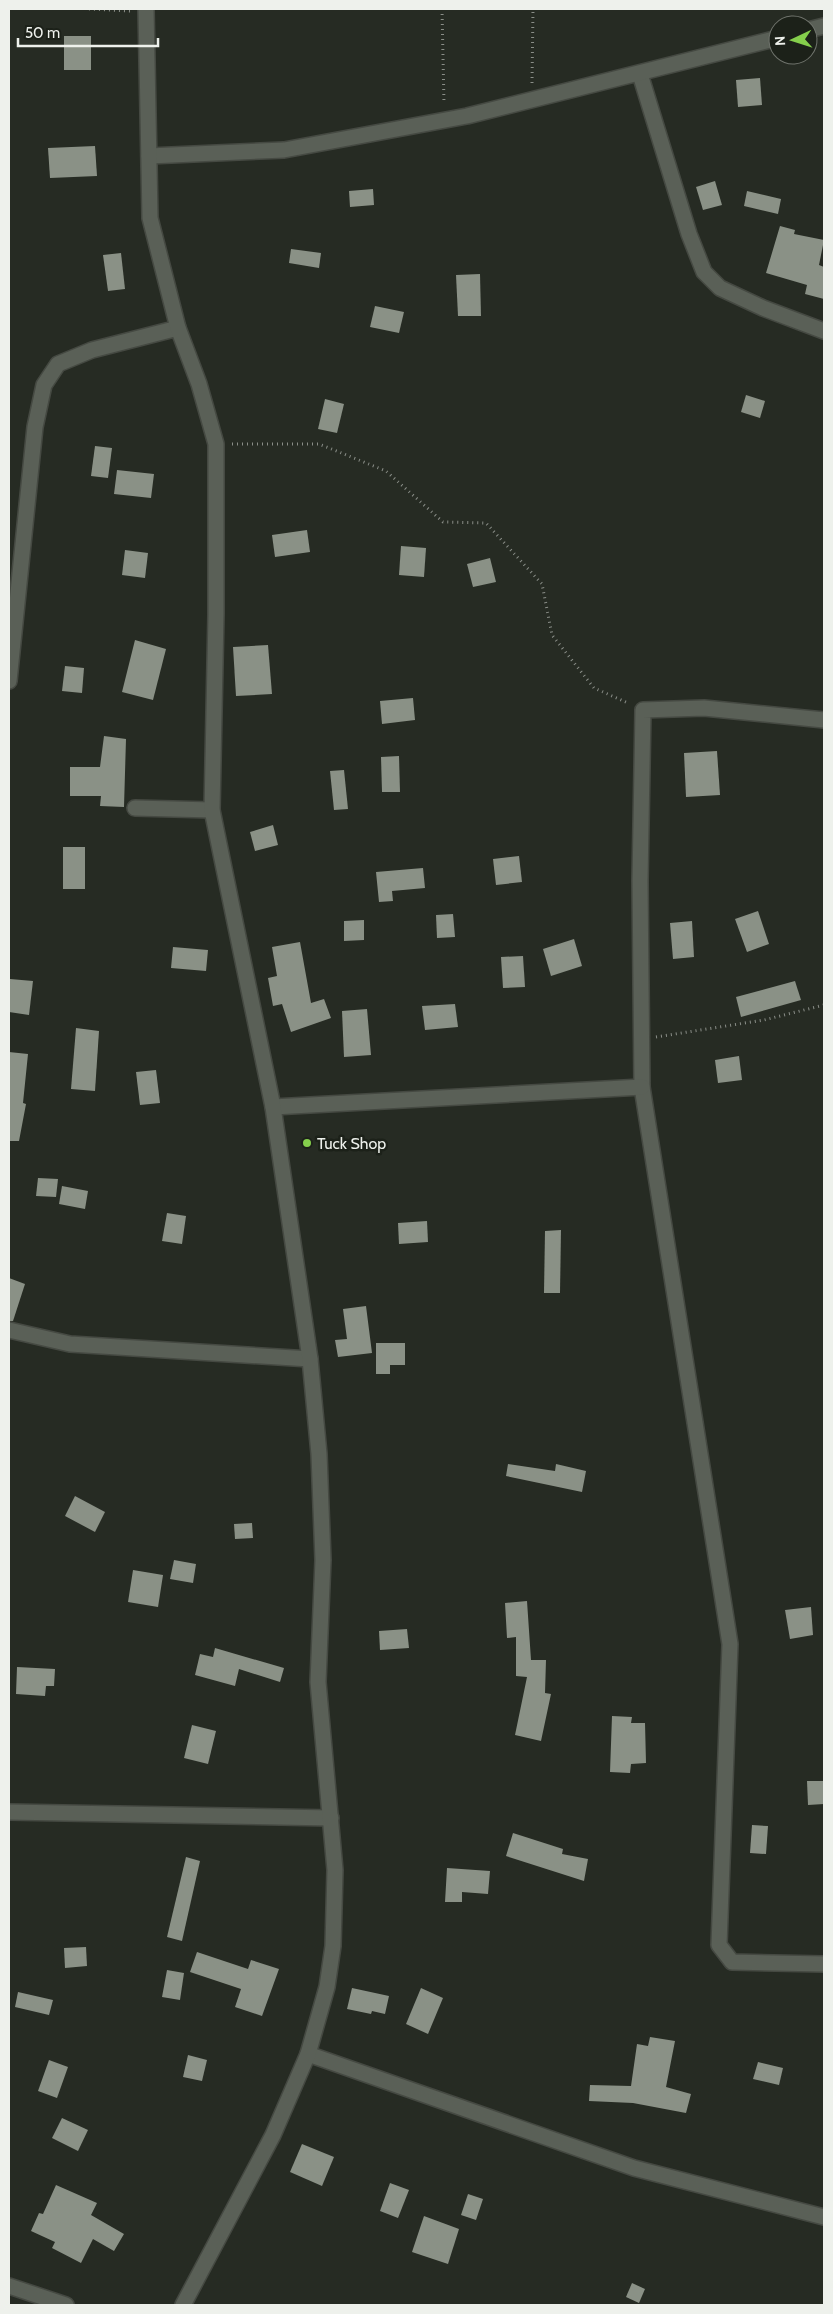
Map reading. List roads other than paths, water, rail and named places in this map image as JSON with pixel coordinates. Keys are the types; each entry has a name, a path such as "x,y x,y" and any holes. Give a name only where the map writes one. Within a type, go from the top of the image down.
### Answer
{"street":[{"path":"146,10 150,218 178,328 199,384 216,444 216,604 212,810 273,1108 310,1360 319,1454 322,1560 318,1682 335,1870 333,1946 327,1987 308,2054 273,2135 183,2305"},
{"path":"149,156 284,150 445,120 640,74 768,41"},
{"path":"640,74 689,234 704,272 720,288 763,308 824,331"},
{"path":"9,681 35,427 44,385 58,364 92,350 178,328"},
{"path":"824,720 704,708 643,710 640,881 642,1087 730,1644 719,1945 732,1962 824,1964"},
{"path":"135,808 212,810"},
{"path":"273,1108 642,1087"},
{"path":"9,1330 70,1344 310,1360"},
{"path":"9,1812 331,1818"},
{"path":"308,2054 419,2095 634,2168 824,2217"},
{"path":"9,2286 66,2305"}],"place":[{"name":"Tuck Shop","path":"307,1143"}]}
